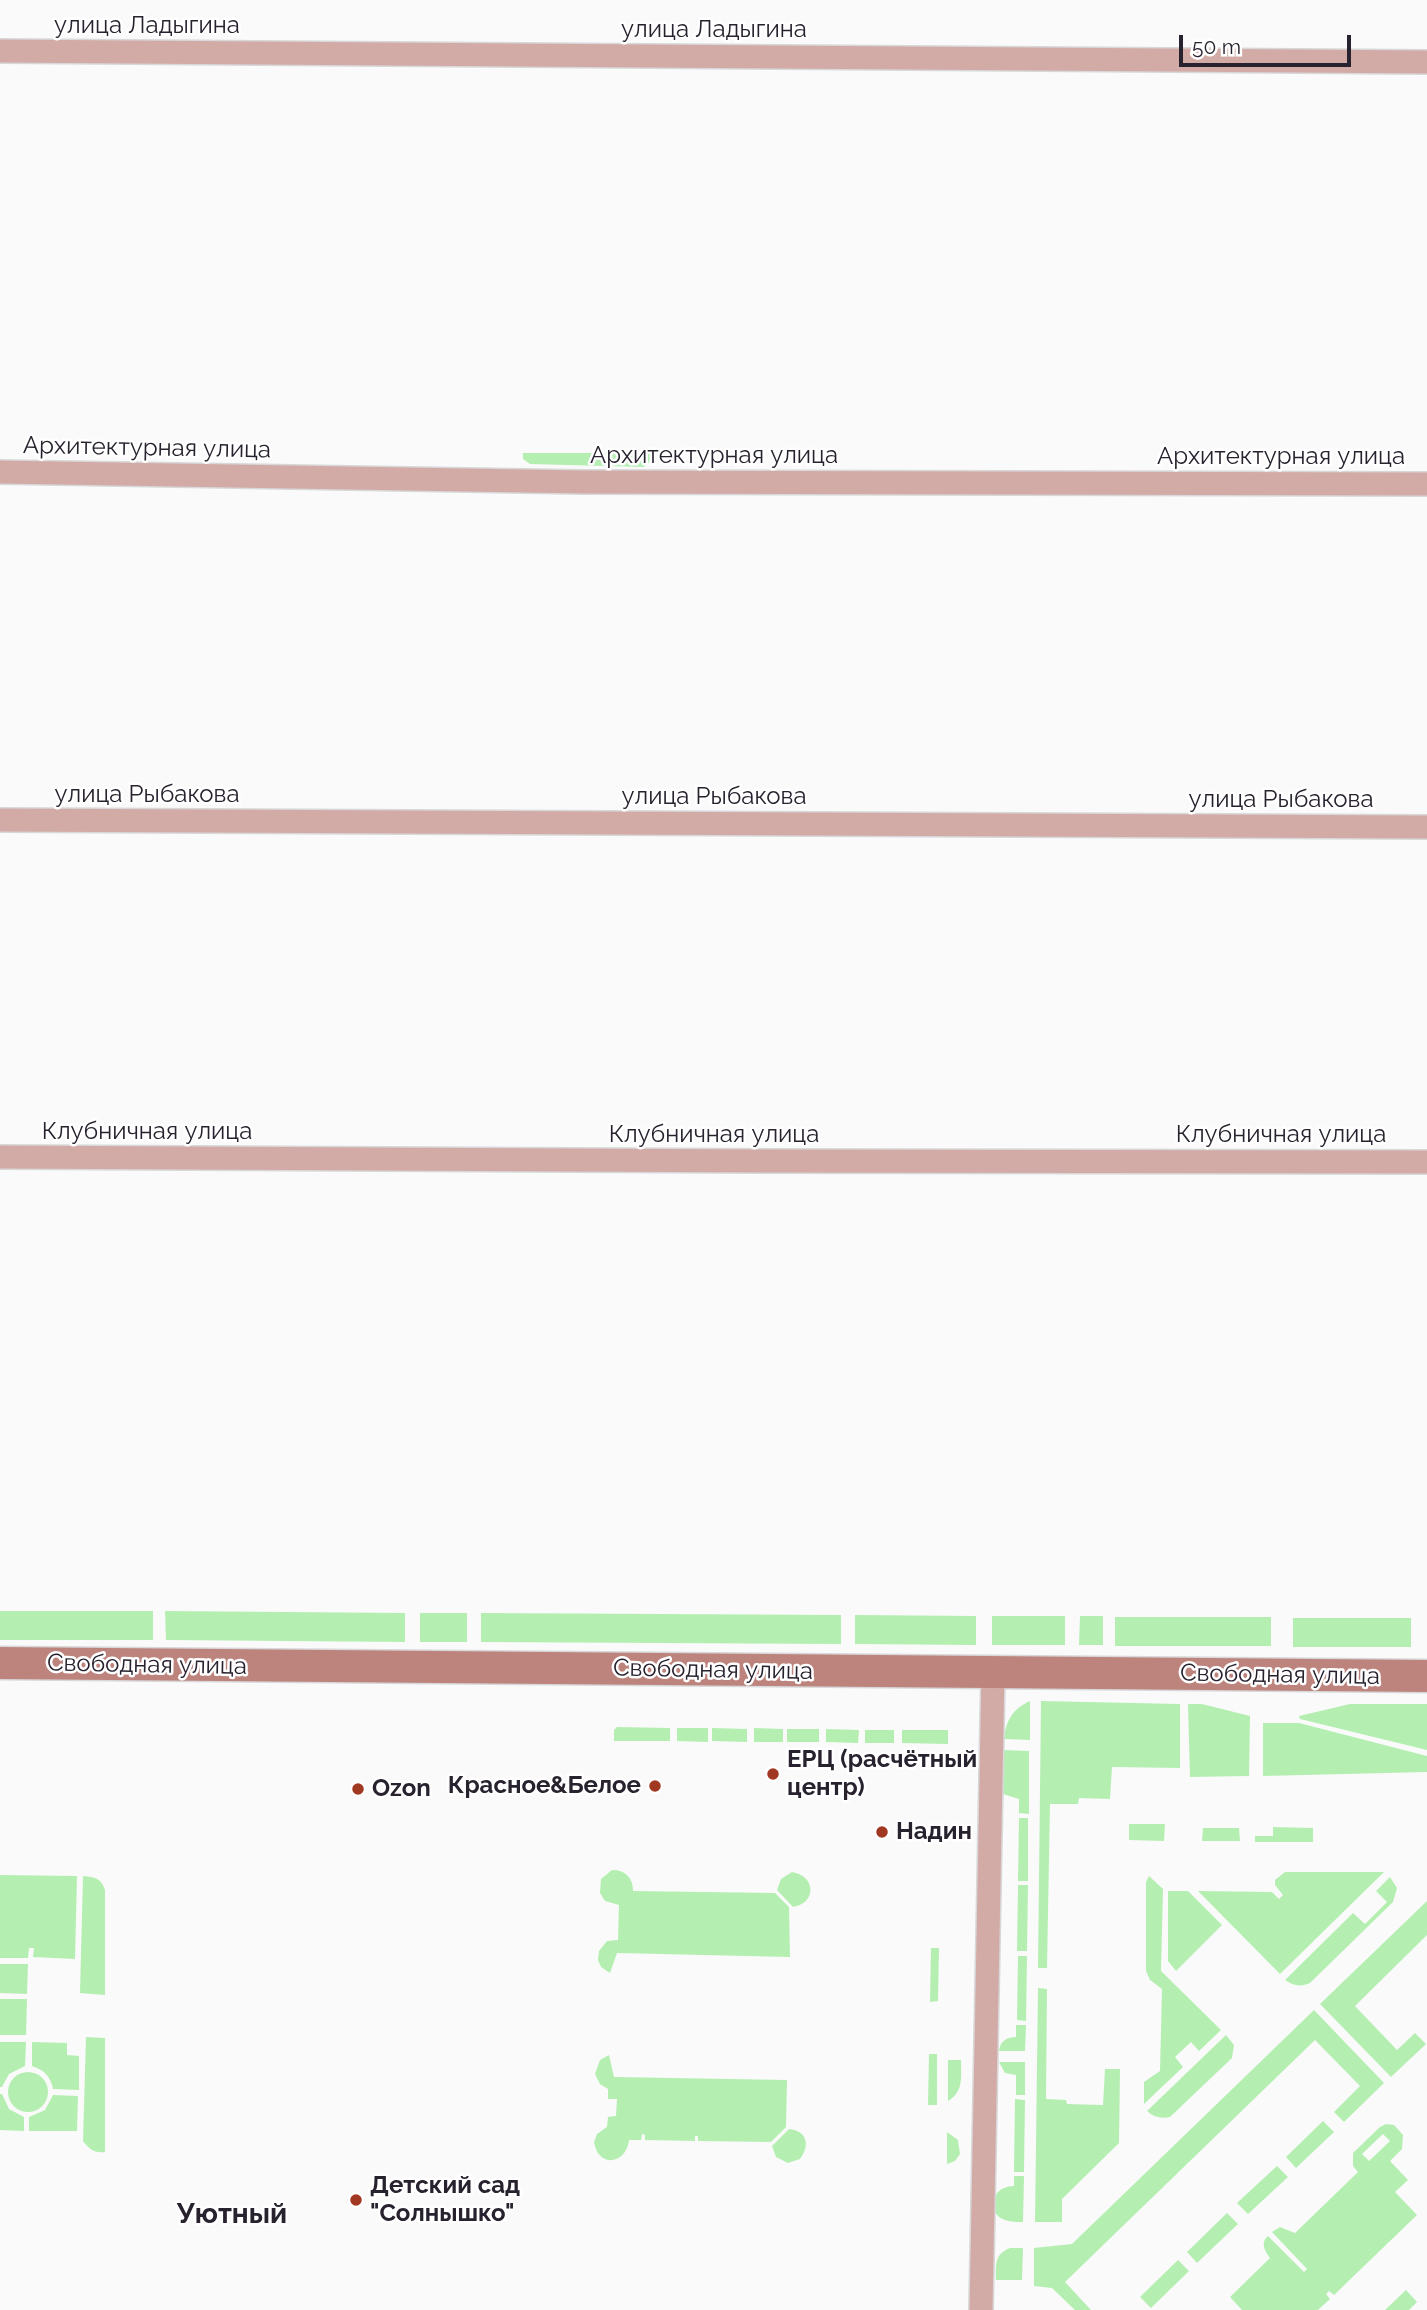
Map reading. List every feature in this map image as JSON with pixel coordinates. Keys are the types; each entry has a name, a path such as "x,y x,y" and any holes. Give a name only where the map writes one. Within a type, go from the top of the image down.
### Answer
{"main road":[{"name":"Свободная улица","path":"0,1663 1427,1676"}],"street":[{"name":"улица Ладыгина","path":"0,51 1427,62"},
{"name":"Архитектурная улица","path":"0,472 583,482 1427,484"},
{"name":"улица Рыбакова","path":"0,820 1427,827"},
{"name":"Клубничная улица","path":"0,1157 1427,1162"},
{"path":"981,2310 993,1672"}],"green space":[{"path":"523,453 651,453 651,460 644,467 530,464 523,459"},
{"path":"0,1611 153,1611 153,1640 0,1640"},
{"path":"165,1611 405,1613 405,1642 166,1640"},
{"path":"420,1613 467,1613 467,1642 420,1642"},
{"path":"481,1613 841,1615 841,1644 481,1642"},
{"path":"855,1615 976,1616 976,1645 855,1644"},
{"path":"992,1616 1065,1616 1065,1645 992,1645"},
{"path":"1080,1616 1103,1616 1103,1645 1079,1645"},
{"path":"1115,1617 1271,1617 1271,1646 1115,1646"},
{"path":"1293,1618 1411,1618 1411,1647 1293,1647"},
{"path":"1030,1701 1030,1740 1004,1739 1011,1716"},
{"path":"1041,1701 1180,1704 1180,1768 1112,1767 1110,1799 1079,1798 1078,1804 1050,1804 1047,1968 1038,1968"},
{"path":"1188,1704 1202,1704 1250,1716 1249,1776 1190,1777"},
{"path":"1350,1704 1427,1704 1427,1750 1300,1719 1299,1716"},
{"path":"1263,1723 1299,1723 1427,1756 1427,1772 1263,1776"},
{"path":"617,1727 670,1728 670,1741 614,1741 614,1730"},
{"path":"677,1728 708,1728 708,1742 677,1741"},
{"path":"712,1728 747,1729 747,1742 712,1741"},
{"path":"754,1728 783,1729 783,1742 754,1742"},
{"path":"787,1729 819,1729 819,1742 787,1742"},
{"path":"826,1729 859,1730 858,1743 826,1742"},
{"path":"865,1730 894,1730 894,1743 865,1743"},
{"path":"902,1730 948,1730 948,1744 902,1743"},
{"path":"1003,1750 1029,1751 1029,1814 1019,1813 1019,1799 1003,1794"},
{"path":"1019,1818 1028,1818 1028,1881 1018,1881"},
{"path":"1129,1824 1165,1824 1164,1841 1129,1840"},
{"path":"1273,1827 1313,1828 1313,1842 1255,1842 1255,1836 1273,1836"},
{"path":"1203,1828 1239,1828 1240,1841 1202,1841"},
{"path":"612,1870 621,1871 628,1876 633,1891 775,1893 789,1907 790,1957 617,1953 610,1973 601,1967 598,1960 599,1951 607,1941 618,1940 619,1905 605,1901 600,1893 601,1879"},
{"path":"792,1872 806,1879 810,1890 810,1895 801,1905 793,1907 777,1890 781,1879"},
{"path":"1285,1872 1384,1872 1280,1974 1198,1891 1272,1892 1279,1899 1283,1895 1275,1885 1275,1880"},
{"path":"0,1875 77,1876 75,1959 33,1957 34,1948 29,1948 28,1958 0,1958"},
{"path":"83,1876 97,1879 105,1890 105,1995 80,1993"},
{"path":"1149,1876 1163,1889 1161,1971 1221,2030 1199,2051 1191,2042 1175,2057 1183,2067 1144,2104 1144,2082 1160,2071 1162,1989 1150,1980 1146,1971 1146,1882"},
{"path":"1390,1877 1397,1888 1393,1902 1310,1983 1297,1985 1285,1980 1353,1913 1365,1924 1387,1902 1376,1891"},
{"path":"1018,1885 1028,1885 1027,1951 1017,1951"},
{"path":"1168,1891 1188,1891 1222,1925 1176,1971 1168,1961"},
{"path":"1427,1901 1427,1935 1355,2006 1397,2050 1415,2033 1426,2044 1391,2077 1320,2004"},
{"path":"931,1948 939,1948 938,2001 930,2002"},
{"path":"1018,1956 1027,1956 1026,2021 1017,2020"},
{"path":"0,1964 28,1964 27,1994 0,1993"},
{"path":"1038,1988 1047,1989 1046,2099 1066,2100 1067,2104 1103,2105 1105,2069 1120,2069 1119,2143 1062,2199 1062,2222 1035,2222"},
{"path":"0,1999 27,1999 26,2035 0,2035"},
{"path":"1314,2010 1384,2083 1344,2122 1334,2112 1360,2086 1315,2040 1065,2282 1091,2310 1075,2310 1052,2288 1034,2286 1034,2248 1072,2244"},
{"path":"1016,2025 1026,2025 1025,2051 999,2051 1004,2040 1016,2037"},
{"path":"1226,2035 1234,2045 1232,2058 1170,2117 1157,2117 1147,2111"},
{"path":"86,2037 105,2038 105,2152 92,2150 83,2141"},
{"path":"0,2042 26,2042 25,2066 9,2074 2,2087 0,2087"},
{"path":"32,2042 67,2043 67,2055 79,2056 79,2090 53,2089 46,2074 32,2066"},
{"path":"929,2054 937,2054 937,2105 928,2105"},
{"path":"609,2055 614,2077 787,2080 786,2127 771,2142 698,2141 698,2136 695,2136 695,2141 645,2140 645,2135 642,2134 641,2140 629,2140 623,2155 612,2160 606,2159 601,2156 594,2142 597,2134 607,2127 608,2117 616,2116 617,2099 608,2099 608,2089 600,2084 595,2074 600,2060"},
{"path":"948,2060 961,2060 961,2072 957,2093 948,2101"},
{"path":"999,2062 1025,2062 1025,2095 1016,2095 1016,2075 1005,2073"},
{"path":"28,2072 42,2078 48,2092 42,2106 28,2112 14,2106 8,2092 14,2078"},
{"path":"0,2094 9,2109 24,2117 24,2131 0,2130"},
{"path":"53,2095 78,2096 77,2131 29,2131 29,2117 45,2110"},
{"path":"1015,2099 1025,2100 1024,2172 1014,2172"},
{"path":"1323,2121 1334,2132 1296,2168 1286,2157"},
{"path":"1386,2124 1394,2125 1403,2135 1402,2149 1390,2161 1408,2180 1395,2192 1417,2215 1334,2295 1329,2291 1326,2294 1330,2299 1318,2310 1242,2310 1230,2297 1270,2258 1264,2244 1268,2236 1304,2272 1307,2269 1272,2232 1280,2227 1295,2233 1358,2172 1353,2166 1353,2153","holes":["1383,2134 1390,2141 1369,2161 1362,2154"]},
{"path":"789,2129 800,2133 806,2144 800,2159 788,2163 776,2157 772,2146"},
{"path":"947,2132 958,2140 960,2154 955,2161 947,2164"},
{"path":"1277,2166 1288,2177 1248,2214 1237,2203"},
{"path":"1014,2176 1024,2176 1023,2222 1012,2222 999,2217 993,2206 993,2200 1000,2190 1014,2186"},
{"path":"1227,2213 1238,2224 1197,2263 1187,2252"},
{"path":"1010,2248 1023,2248 1022,2280 996,2280 999,2257"},
{"path":"1178,2260 1189,2271 1151,2308 1140,2297"},
{"path":"1406,2290 1417,2302 1409,2310 1385,2310"}],"place":[{"name":"ЕРЦ (расчётный центр)","path":"773,1774"},
{"name":"Красное&Белое","path":"655,1786"},
{"name":"Ozon","path":"358,1789"},
{"name":"Надин","path":"882,1832"},
{"name":"Детский сад \"Солнышко\"","path":"356,2200"}],"district":[{"name":"Уютный","path":"232,2215"}]}
